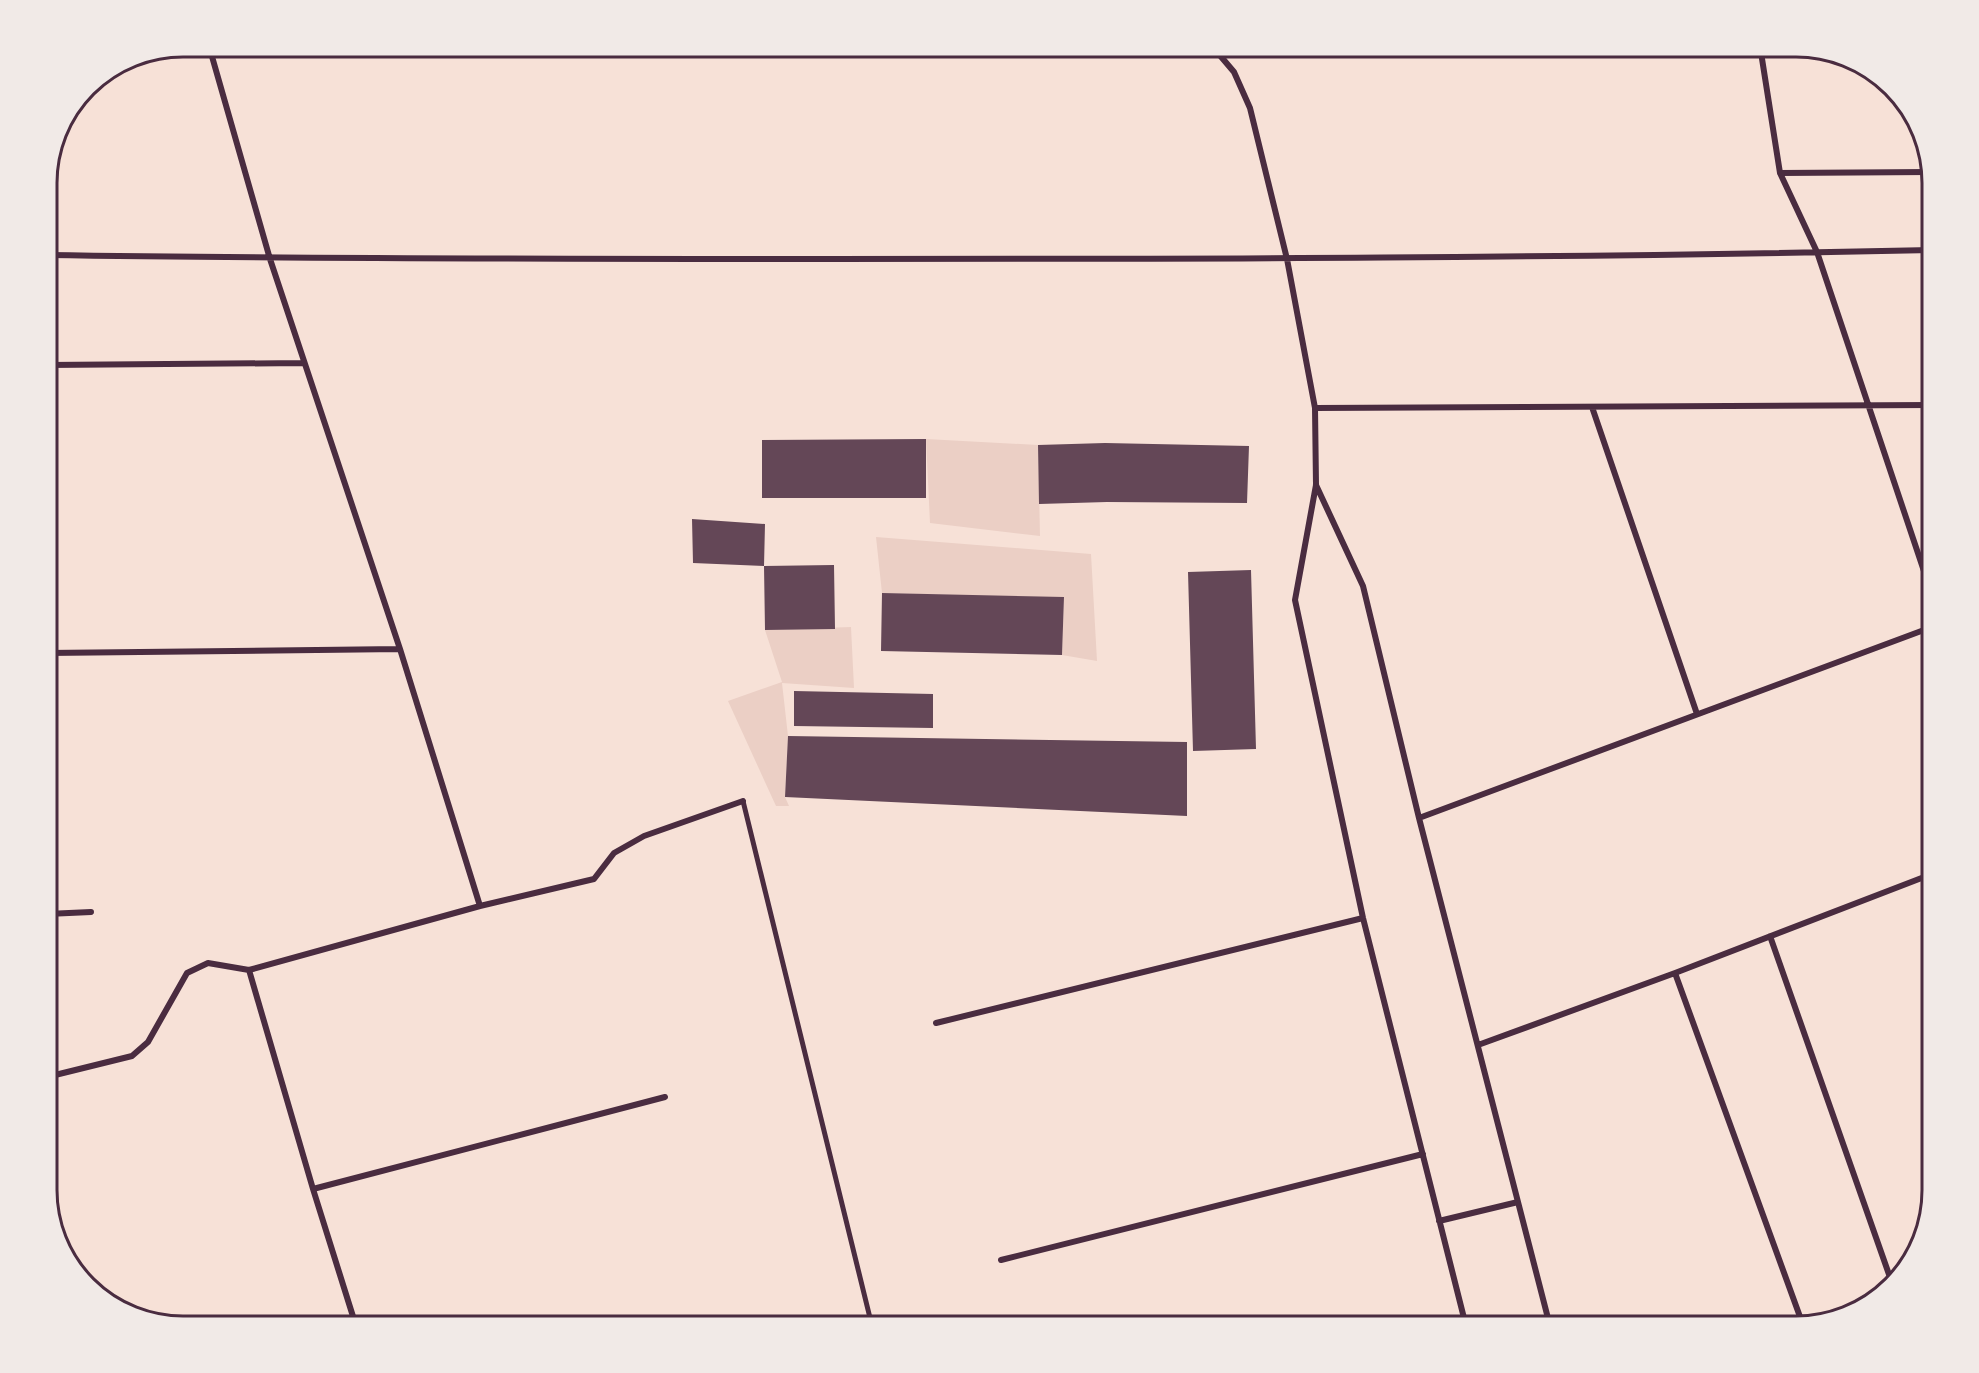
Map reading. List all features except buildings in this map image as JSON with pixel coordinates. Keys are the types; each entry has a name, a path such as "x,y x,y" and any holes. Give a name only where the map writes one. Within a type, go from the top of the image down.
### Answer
{"street":[{"path":"213,57 270,259 400,649 480,906"},
{"path":"1221,57 1234,72 1250,108 1287,259 1315,408 1316,484 1295,600 1363,918 1463,1316"},
{"path":"1762,57 1780,173 1817,252 1922,565"},
{"path":"1780,173 1921,172"},
{"path":"57,255 270,259 1287,259 1922,250"},
{"path":"57,365 303,363"},
{"path":"1315,408 1922,405"},
{"path":"1592,407 1697,714"},
{"path":"1316,484 1363,586 1419,819 1547,1316"},
{"path":"1419,819 1922,631"},
{"path":"57,652 400,649"},
{"path":"57,1075 132,1056 148,1042 187,973 208,963 249,970 480,906 594,879 614,853 644,836 742,801 870,1316"},
{"path":"1478,1045 1675,973 1922,878"},
{"path":"57,914 91,912"},
{"path":"936,1023 1363,918"},
{"path":"1770,936 1889,1275"},
{"path":"249,970 353,1316"},
{"path":"1675,973 1800,1316"},
{"path":"313,1189 665,1097"},
{"path":"1001,1260 1423,1154"},
{"path":"1439,1221 1518,1202"}],"shaded area":[{"path":"926,439 1038,445 1040,536 930,523"},
{"path":"876,537 1091,554 1097,661 1062,655 1064,598 882,593"},
{"path":"851,627 854,688 782,683 788,736 785,797 789,806 776,806 728,701 782,682 765,630"}]}
